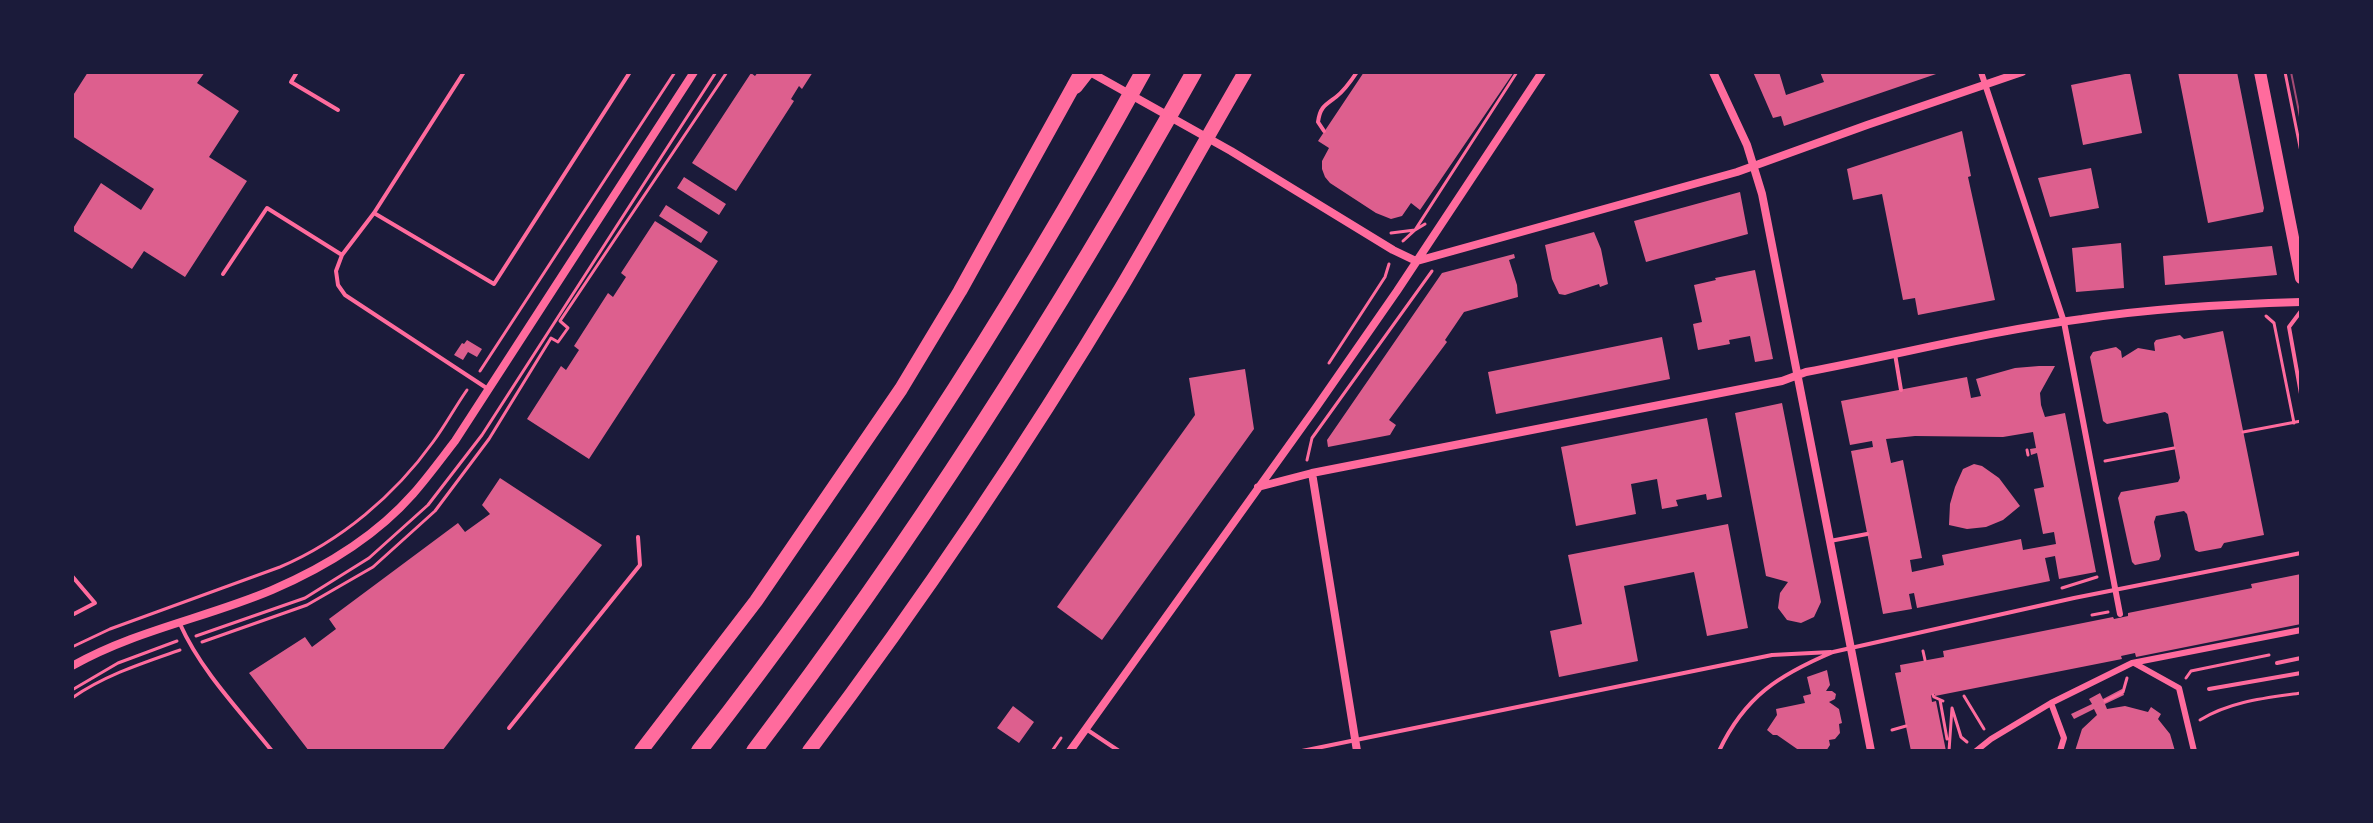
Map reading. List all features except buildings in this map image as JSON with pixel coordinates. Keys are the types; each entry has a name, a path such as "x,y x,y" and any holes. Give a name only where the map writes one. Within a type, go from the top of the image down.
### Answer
{"highway":[{"path":"699,751 783,640 905,465 1004,310 1143,72"},
{"path":"754,751 816,669 934,501 1040,335 1194,72"},
{"path":"809,751 997,486 1120,289 1245,72"},
{"path":"641,751 756,601 901,389 1083,75"}],"main road":[{"path":"2260,72 2301,278"}],"street":[{"path":"72,666 101,650 270,591 311,571 344,552 412,496 455,441 694,72"},
{"path":"1070,751 1315,409 1542,72"},
{"path":"1713,72 1755,165 1871,751"},
{"path":"1981,72 2064,322 2120,612"},
{"path":"1083,75 1231,151 1416,261 1755,165 2022,72"},
{"path":"1258,487 1307,474 2064,322 2248,303 2301,302"},
{"path":"1307,474 1357,751"},
{"path":"1976,751 2051,703 2132,663 2301,630"},
{"path":"2132,663 2179,688 2194,751"},
{"path":"2051,703 2064,738 2060,751"}],"lane":[{"path":"297,72 291,82 338,110"},
{"path":"464,72 374,213 342,255 336,271 338,285 345,295 488,389"},
{"path":"374,213 494,284 630,72"},
{"path":"1324,131 1318,122 1319,112 1326,102 1336,98 1357,72"},
{"path":"223,274 267,208 342,255"},
{"path":"2301,311 2289,327 2301,394"},
{"path":"1895,354 1901,390"},
{"path":"1830,542 1867,534"},
{"path":"509,728 640,565 638,537"},
{"path":"1302,751 1772,655 1833,652 2074,598 2301,553"},
{"path":"72,576 95,603 72,615"},
{"path":"179,622 191,646 272,751"},
{"path":"1719,751 1742,711 1757,696 1797,668 1833,652"},
{"path":"2277,663 2301,658"},
{"path":"2209,689 2301,673"},
{"path":"1086,729 1119,751"}],"path":[{"path":"72,647 110,629 301,558 356,522 410,472 434,441 675,72"},
{"path":"72,690 118,663 305,598 369,558 428,505 482,435 716,72"},
{"path":"72,698 85,688 121,671 307,605 373,567 435,511 489,439 551,338 558,342 568,328 560,321 727,72"},
{"path":"1392,233 1415,230 1517,72"},
{"path":"2285,72 2301,152"},
{"path":"1326,367 1385,277 1393,250 1427,223"},
{"path":"1307,474 1312,438 1436,266 1440,254"},
{"path":"2262,313 2274,323 2294,423"},
{"path":"2243,432 2301,421"},
{"path":"2105,461 2174,448"},
{"path":"2062,588 2097,577"},
{"path":"2092,615 2120,612"},
{"path":"1923,651 1925,660"},
{"path":"2179,688 2191,671 2274,654"},
{"path":"2105,701 2123,692"},
{"path":"2210,714 2256,699 2301,693"},
{"path":"1933,695 1941,700 1941,718 1949,751"},
{"path":"1964,696 1976,718"},
{"path":"1948,745 1952,708 1961,737 1976,751"},
{"path":"1892,730 1906,726"}],"tram line":[{"path":"2291,72 2301,122"}]}
